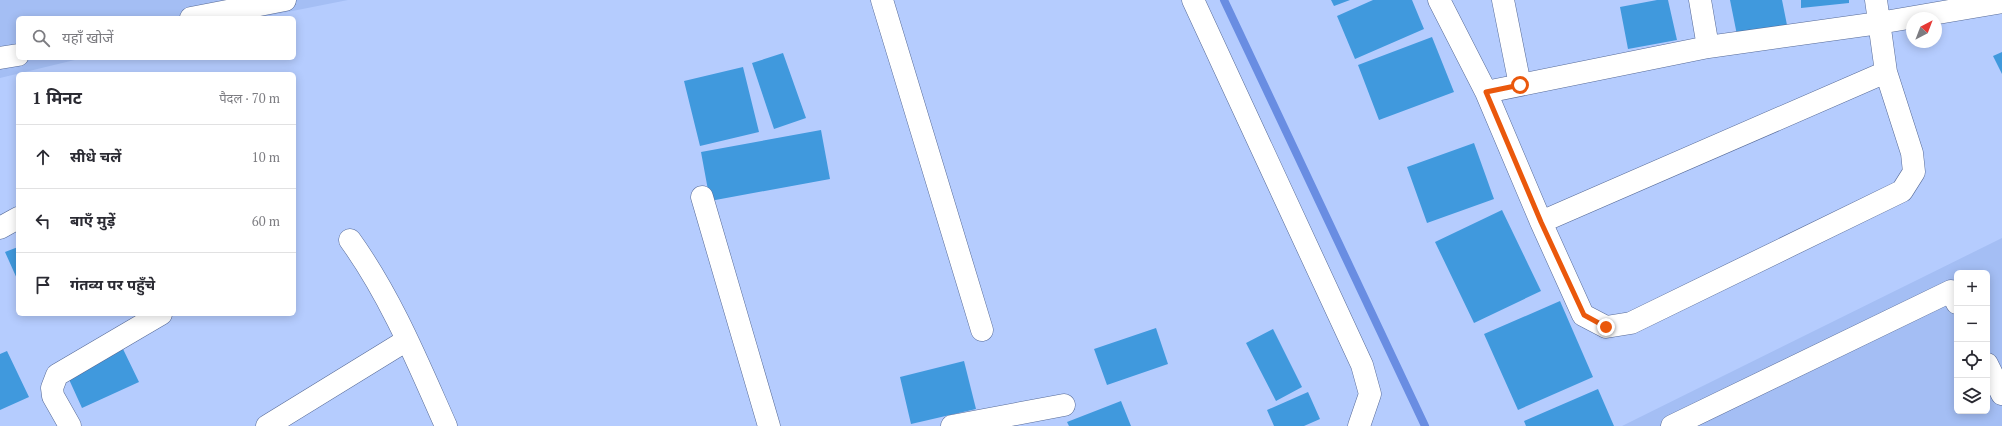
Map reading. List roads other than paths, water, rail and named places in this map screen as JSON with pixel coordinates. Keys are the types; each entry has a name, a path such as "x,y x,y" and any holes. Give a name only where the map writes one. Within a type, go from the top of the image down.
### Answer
{"street":[{"path":"201,16 285,0"},
{"path":"882,0 982,330"},
{"path":"1193,0 1362,365 1370,394 1360,426"},
{"path":"1439,0 1486,92 1541,222 1584,315 1606,327 1631,323 1902,191 1914,172 1912,153 1886,72 1876,0"},
{"path":"1503,0 1520,85"},
{"path":"1700,0 1708,48"},
{"path":"1486,92 1708,48 2002,2"},
{"path":"0,58 16,54"},
{"path":"1541,222 1886,72"},
{"path":"702,197 769,426"},
{"path":"0,228 16,219"},
{"path":"350,240 364,260 407,340 446,426"},
{"path":"1672,426 1951,291 1954,298"},
{"path":"70,426 53,396 52,388 57,375 159,316"},
{"path":"266,426 407,340"},
{"path":"1990,370 2002,394"},
{"path":"952,426 1064,405"}],"waterway":[{"path":"1224,0 1425,426"}]}
